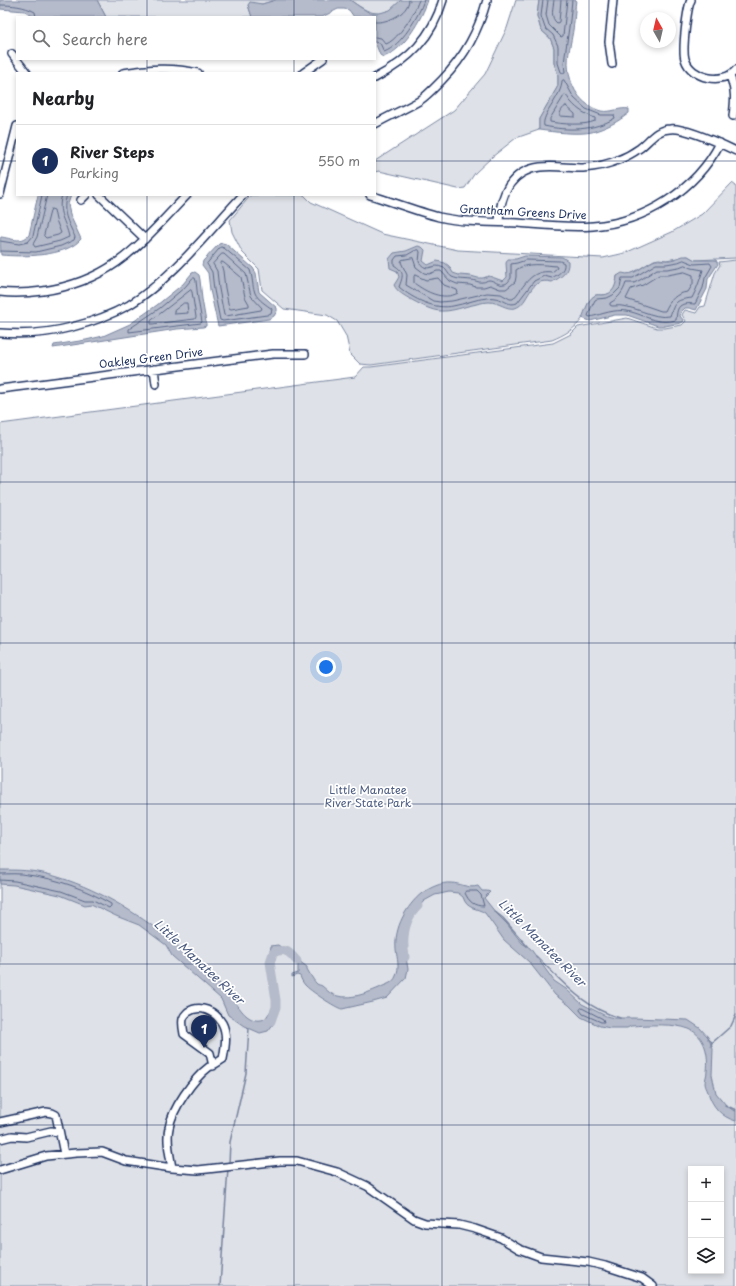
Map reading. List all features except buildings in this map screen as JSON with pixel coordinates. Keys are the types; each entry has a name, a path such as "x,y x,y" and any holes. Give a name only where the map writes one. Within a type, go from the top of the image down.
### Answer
{"street":[{"path":"376,77 398,65 418,46 431,28 443,0"},
{"path":"376,123 420,100 456,65 473,38 482,19 487,0"},
{"path":"612,64 609,42 613,0"},
{"path":"691,0 688,10 684,46 686,62 690,68 700,74 718,79 730,76 736,70"},
{"path":"12,54 16,59"},
{"path":"16,60 25,72"},
{"path":"304,72 322,60"},
{"path":"130,72 153,69 180,69 194,72"},
{"path":"730,76 735,94 733,116"},
{"path":"499,222 500,205 505,191 515,178 528,170 544,166 583,168 595,167 609,163 628,156 659,132 669,128 682,130 720,143 736,151"},
{"path":"0,194 16,130"},
{"name":"Grantham Greens Drive","path":"373,196 440,217 466,221 588,226 614,223 634,217 654,208 680,191 702,170 720,143"},
{"path":"100,196 146,239"},
{"path":"0,292 23,293 70,285 105,271 120,262 146,239 186,196"},
{"path":"0,333 20,334 59,330 110,315 130,304 150,290 183,260 242,196"},
{"name":"Oakley Green Drive","path":"0,389 273,354 305,354"},
{"path":"154,369 156,384"},
{"path":"172,1168 169,1154 168,1128 178,1104 194,1082 209,1068 213,1066 223,1060 225,1044 222,1024 213,1012 201,1008 193,1009 184,1014 182,1020 184,1034 210,1053 213,1066"},
{"path":"0,1122 52,1112 56,1115 64,1154"},
{"path":"0,1139 12,1136 26,1137 51,1131 59,1132"},
{"path":"0,1170 46,1156 102,1152 126,1161 172,1168 198,1170 280,1161 297,1161 337,1172 367,1186 414,1219 425,1223 458,1225 475,1229 501,1238 519,1249 541,1257 588,1262 605,1266 642,1278 653,1286"}],"green space":[{"path":"97,0 276,0 262,4 248,5 252,16 105,16"},
{"path":"350,0 401,0 395,7 388,11 376,13 363,9"},
{"path":"516,0 539,0 537,16 541,30 550,38 554,48 554,63 558,75 558,86 539,119 539,130 516,138 475,173 465,188 458,189 379,171 376,172 376,160 454,110 485,74 507,28"},
{"path":"732,183 736,186 736,258 695,260 688,256 666,260 659,259 654,260 631,274 617,276 616,284 612,292 606,295 594,296 589,302 579,323 569,331 552,340 371,365 360,364 350,354 346,336 337,321 327,315 284,309 262,290 259,269 242,252 232,232 230,220 250,196 305,196 311,202 382,234 458,250 603,258 625,253 672,232 702,214"},
{"name":"Little Manatee River State Park","path":"736,260 736,1286 0,1286 0,424 355,377 364,367 553,343 571,334 578,327 627,318 657,328 682,325 686,321 682,315 685,310 696,313 700,307 705,306 715,273 720,265 719,262"}],"water":[{"path":"0,0 97,0 105,16 32,16 25,11 0,9"},
{"path":"276,0 350,0 370,13 380,13 390,10 401,0 428,0 417,24 405,41 391,54 383,57 380,55 376,45 376,16 353,16 349,10 338,9 324,16 252,16 248,5 250,2 262,4"},
{"path":"539,0 576,0 568,64 573,87 577,94 587,104 594,108 601,111 629,109 629,113 612,124 592,132 573,133 539,130 539,119 558,86 558,75 554,63 554,48 550,38 541,30 537,16"},
{"path":"38,196 71,196 68,204 70,215 81,239 74,245 55,252 32,256 1,255 1,237 19,240 26,238 29,235"},
{"path":"219,244 226,244 253,268 256,273 259,292 277,308 274,316 269,319 218,326 208,273 202,265 203,261"},
{"path":"418,246 425,250 423,261 428,265 437,261 445,263 449,266 453,273 478,278 489,276 503,281 507,277 506,263 508,259 516,259 525,256 562,257 568,261 568,265 566,272 552,282 544,281 538,283 530,291 524,301 515,308 509,308 489,302 439,311 427,308 407,297 399,292 394,285 399,277 397,271 390,268 389,259 394,253 406,251"},
{"path":"688,256 695,260 716,260 718,264 708,279 707,289 696,310 685,308 681,312 680,316 684,321 681,323 658,326 627,315 615,315 590,321 582,318 588,303 592,298 596,295 607,294 612,291 615,286 617,276 622,273 630,274 654,260 670,260"},
{"path":"195,272 199,275 206,326 53,348 54,345 103,336 130,324 157,305 183,284 192,273"},
{"path":"0,870 19,870 45,873 99,893 129,910 171,940 204,972 215,979 241,1010 249,1018 254,1020 265,1019 274,1006 275,1001 269,958 271,946 278,945 307,967 316,983 332,994 344,997 356,996 389,984 395,979 398,966 396,941 399,925 406,911 416,898 428,889 443,883 454,883 471,887 478,886 482,891 490,892 484,898 522,943 530,948 554,981 566,989 582,1004 606,1016 614,1018 688,1020 700,1028 708,1037 713,1049 712,1075 716,1093 726,1105 736,1111 736,1121 722,1114 712,1102 705,1084 707,1058 705,1046 699,1036 683,1027 668,1025 645,1025 631,1026 627,1028 610,1028 600,1026 581,1017 569,1005 555,995 529,962 504,940 485,913 469,906 463,897 458,893 449,892 435,895 424,901 408,919 403,941 408,969 406,978 387,998 342,1009 339,1008 307,987 300,976 297,975 292,977 292,975 298,973 298,965 288,956 275,953 272,968 279,1005 278,1009 274,1012 274,1023 268,1031 260,1033 244,1026 228,1015 221,999 172,956 166,945 139,925 91,904 85,905 60,895 14,885 0,884"}],"waterway":[{"name":"Little Manatee River","path":"405,957 405,929 413,911 418,906"},
{"name":"Little Manatee River","path":"494,911 503,918 527,946"},
{"name":"Little Manatee River","path":"268,1021 271,1021 276,1007 270,962 273,953 281,950 287,951 297,961"},
{"name":"Little Manatee River","path":"536,956 574,993 595,1007 620,1018"},
{"path":"713,1042 731,1026 736,1015"},
{"path":"229,1164 230,1142 246,1073 249,1028"},
{"name":"Little Manatee River","path":"708,1039 712,1042 711,1046"},
{"name":"Little Manatee River","path":"725,1105 736,1110"},
{"path":"220,1286 228,1168"}],"place":[{"name":"River Steps","path":"204,1048"}]}
